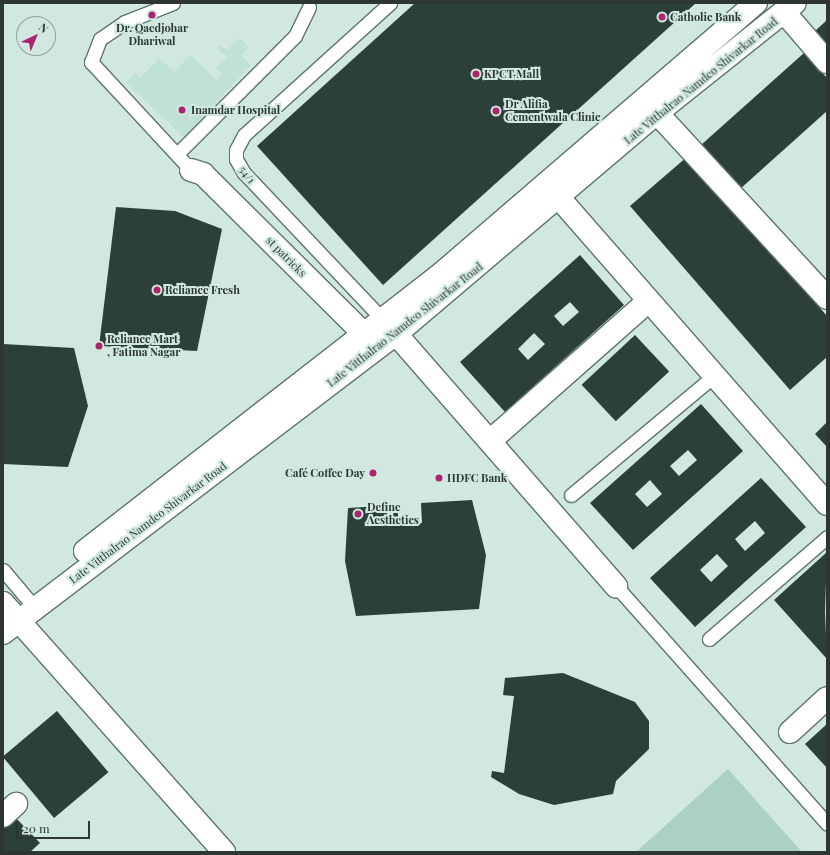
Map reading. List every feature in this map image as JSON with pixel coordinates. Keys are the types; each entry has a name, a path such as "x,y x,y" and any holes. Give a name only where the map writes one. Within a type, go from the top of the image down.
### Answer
{"street":[{"name":"Late Vitthalrao Namdeo Shivarkar Road","path":"390,327 749,5"},
{"name":"Late Vitthalrao Namdeo Shivarkar Road","path":"14,612 370,341 560,199 657,113 766,29 790,8"},
{"path":"790,8 827,62"},
{"path":"657,113 827,298"},
{"name":"st patricks","path":"191,170 203,174 370,341"},
{"path":"560,199 827,504"},
{"path":"490,441 648,301"},
{"path":"390,327 616,586"},
{"path":"14,612 224,852"},
{"path":"790,732 827,698"}],"lane":[{"path":"173,3 125,22 100,39 91,62 191,170"},
{"name":"54/1","path":"390,3 244,135 236,150 236,159 244,173 390,327"},
{"path":"176,154 294,36 308,4"},
{"path":"749,5 766,29"},
{"path":"571,495 714,376"},
{"path":"708,638 827,537"},
{"path":"3,570 14,612"},
{"path":"616,586 827,824"}],"shaded area":[{"name":"Inamdar Hospital","path":"239,38 249,47 241,56 251,65 184,137 126,83 135,73 141,78 159,58 174,72 190,55 217,80 222,74 216,68 227,57 217,48 221,45 227,50"},
{"path":"728,769 802,852 636,852"}],"building":[{"name":"KPCT Mall","path":"415,3 696,3 383,285 257,146"},
{"path":"827,20 827,46 814,32"},
{"path":"804,53 827,78 827,111 740,189 701,145"},
{"path":"688,156 827,316 827,357 790,390 630,206"},
{"path":"116,207 175,211 222,229 197,351 99,346"},
{"path":"580,255 624,305 505,412 460,362","holes":["570,302 579,312 563,326 554,316","534,333 545,344 528,360 518,349"]},
{"path":"635,335 669,372 616,421 582,385"},
{"path":"3,344 74,348 88,406 68,467 3,464"},
{"path":"701,404 743,451 633,550 590,503","holes":["688,450 697,460 679,476 670,466","650,480 662,494 647,507 635,494"]},
{"path":"827,422 827,447 815,434"},
{"path":"761,478 806,527 695,627 650,578","holes":["755,521 765,533 745,551 735,539","717,554 728,566 711,582 700,570"]},
{"path":"472,500 486,555 479,609 356,616 345,561 348,508 397,505 399,524 422,523 421,503"},
{"path":"827,552 825,612 827,659 774,600"},
{"path":"563,673 635,702 649,721 649,749 616,781 613,794 554,805 519,794 491,777 492,771 504,773 514,696 503,695 505,678"},
{"path":"57,711 108,772 54,818 3,756"},
{"path":"827,724 827,768 805,744"},
{"path":"14,816 40,843 30,852 3,852 3,827"}],"place":[{"name":"Dr. Qaedjohar Dhariwal","path":"152,15"},
{"name":"Catholic Bank","path":"662,17"},
{"name":"KPCT Mall","path":"476,74"},
{"name":"Inamdar Hospital","path":"182,110"},
{"name":"Dr Alifia Cementwala Clinic","path":"496,111"},
{"name":"Reliance Fresh","path":"157,290"},
{"name":"Reliance Mart , Fatima Nagar","path":"99,346"},
{"name":"Café Coffee Day","path":"373,473"},
{"name":"HDFC Bank","path":"439,478"},
{"name":"Define Aesthetics","path":"358,514"}]}
